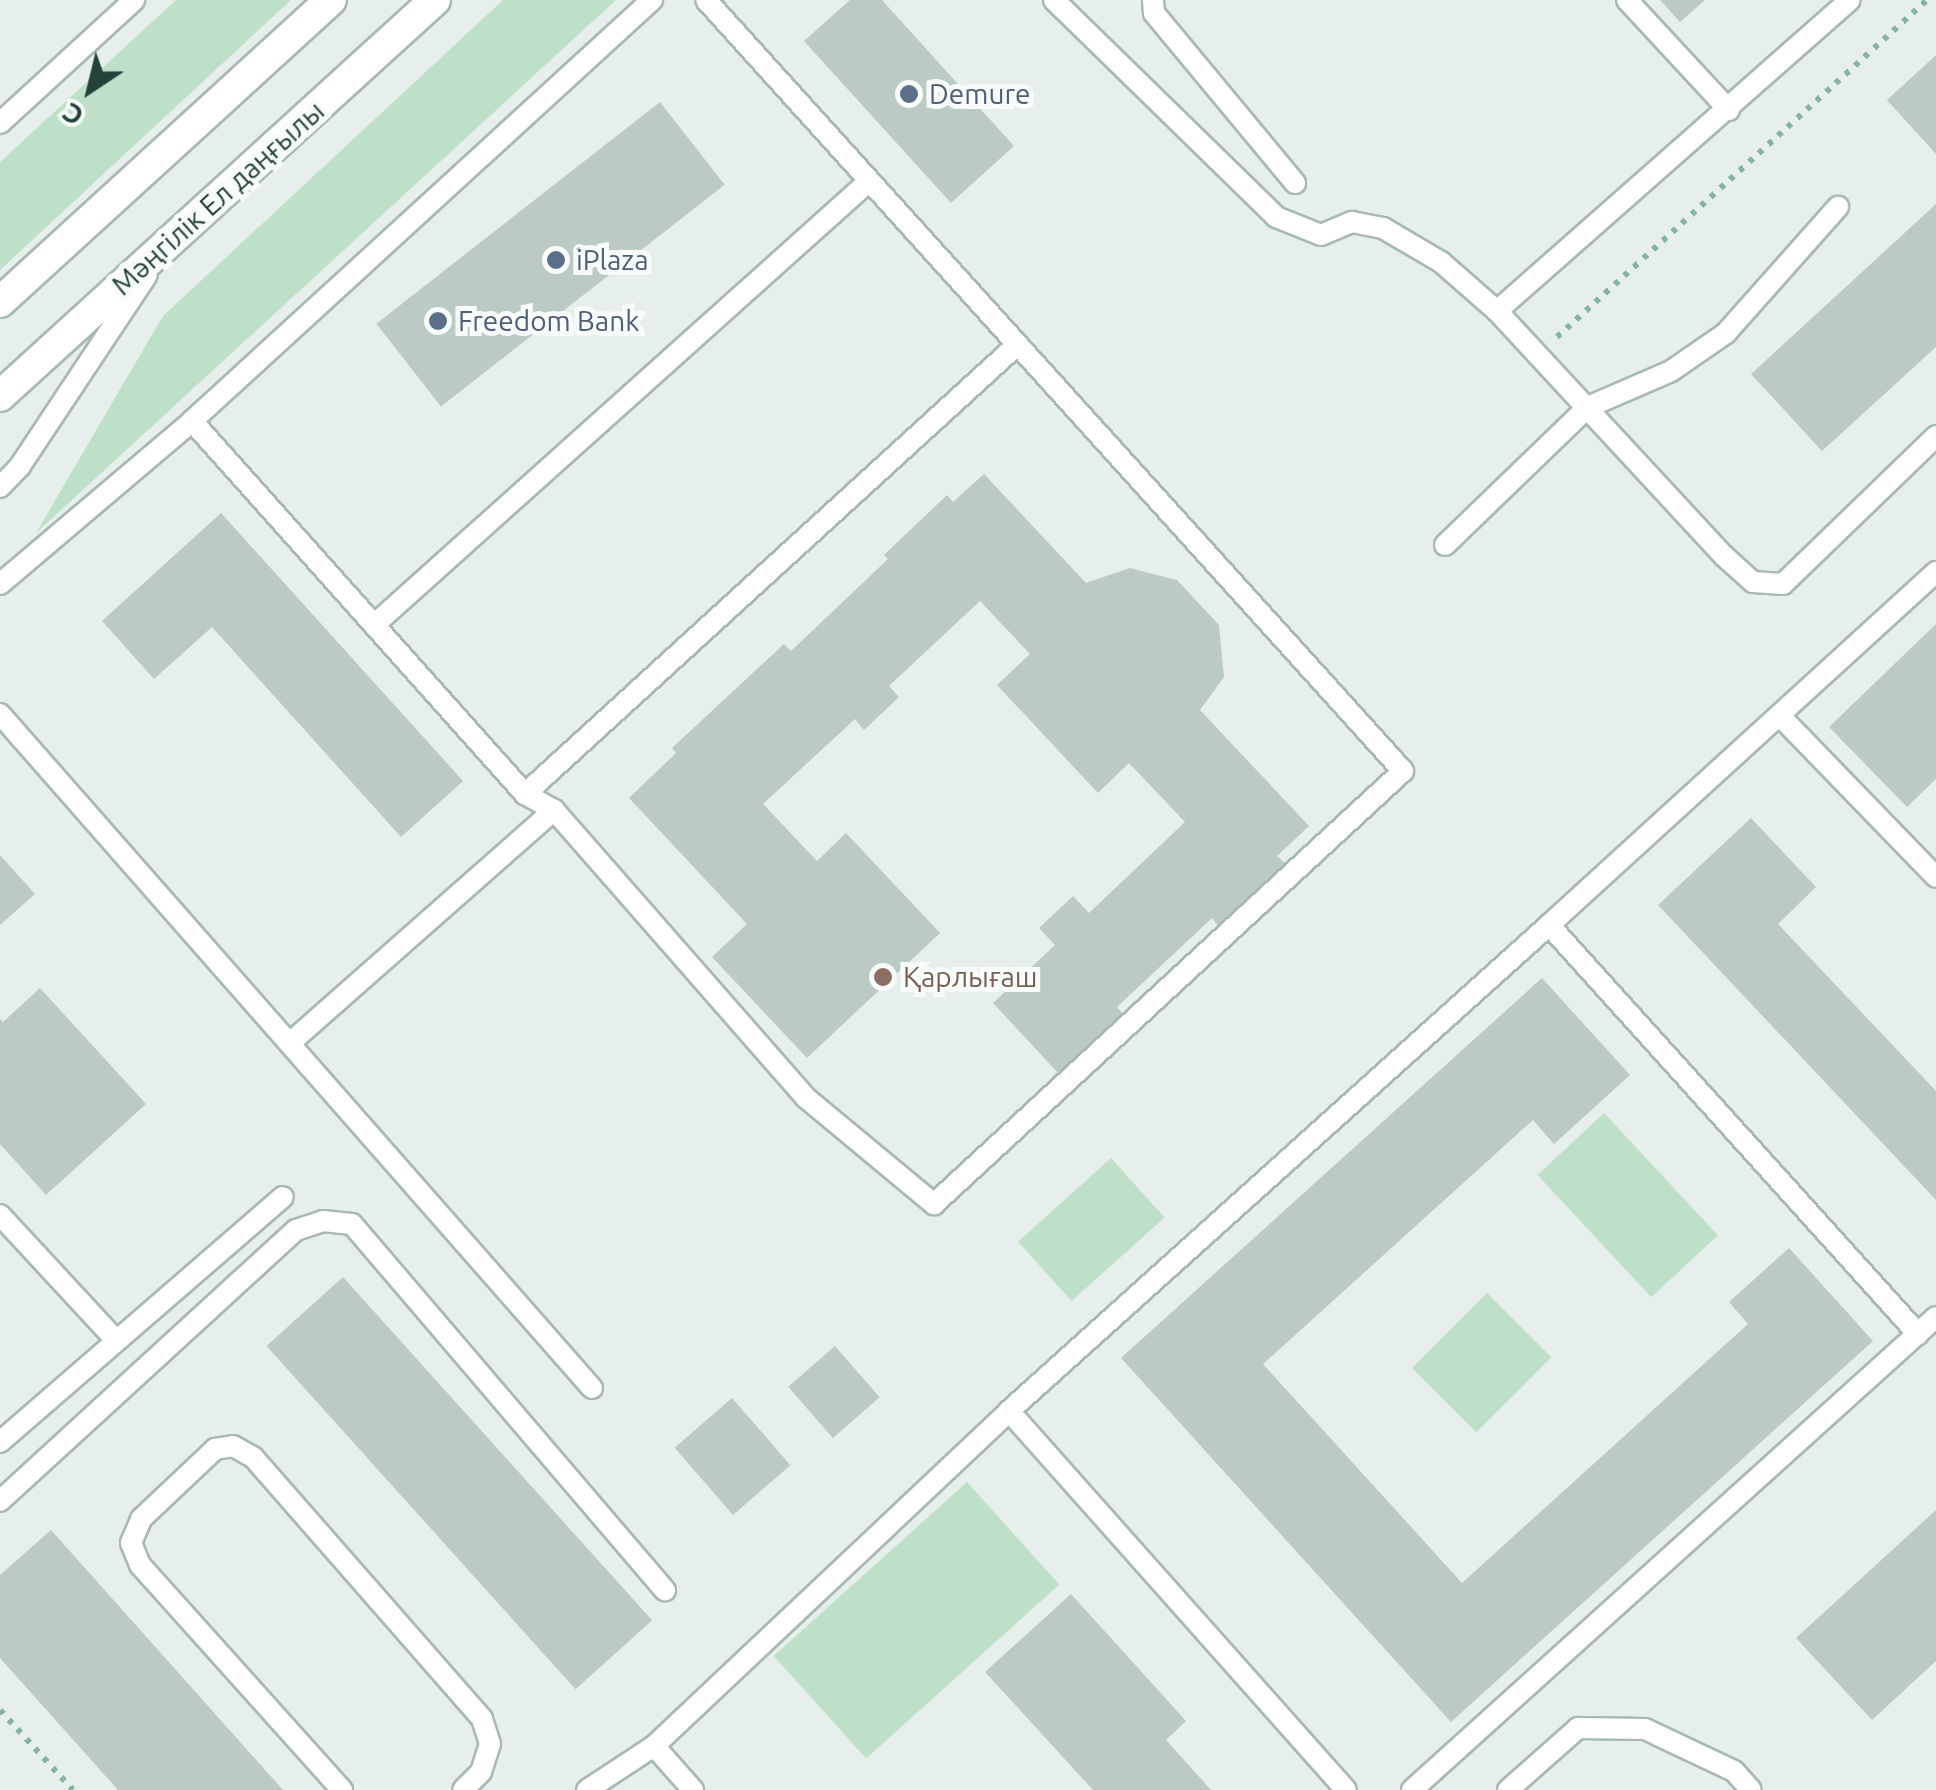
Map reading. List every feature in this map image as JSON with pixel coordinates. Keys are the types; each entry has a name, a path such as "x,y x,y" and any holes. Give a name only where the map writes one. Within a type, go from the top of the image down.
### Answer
{"main road":[{"path":"0,302 331,0"},
{"name":"Мәңгілік Ел даңғылы","path":"0,396 435,0"}],"lane":[{"path":"0,123 134,0"},
{"path":"0,584 192,421 652,0"},
{"path":"192,421 525,794 554,810 806,1096 934,1204 1403,771 706,0"},
{"path":"1054,0 1276,216 1321,235 1352,222 1382,228 1441,262 1497,311 1724,556 1753,582 1783,584 1936,436"},
{"path":"1153,0 1154,12 1295,183"},
{"path":"1627,0 1729,110"},
{"path":"1497,311 1850,0"},
{"path":"374,625 868,182"},
{"path":"1444,545 1588,407 1671,371 1726,333 1838,207"},
{"path":"0,486 20,466 167,244"},
{"path":"525,794 1018,344"},
{"path":"587,1790 654,1746 1009,1411 1936,572"},
{"path":"0,714 592,1388"},
{"path":"1780,716 1936,876"},
{"path":"290,1043 554,810"},
{"path":"1549,924 1918,1334"},
{"path":"0,1442 283,1198"},
{"path":"0,1215 115,1339"},
{"path":"0,1501 296,1230 322,1221 352,1224 665,1590"},
{"path":"1412,1790 1936,1317"},
{"path":"1009,1411 1346,1790"},
{"path":"342,1790 140,1565 131,1542 140,1519 214,1449 233,1446 252,1458 482,1718 490,1744 481,1772 463,1790"},
{"path":"1508,1790 1578,1728 1645,1730 1734,1771 1751,1790"},
{"path":"654,1746 692,1790"}],"path":[{"path":"1538,354 1928,0 1936,8"},
{"path":"0,1710 73,1790"}],"green space":[{"path":"176,0 291,0 0,270 0,162"},
{"path":"503,0 616,0 36,533 163,316"},
{"path":"1604,1113 1718,1235 1651,1297 1537,1175"},
{"path":"1111,1158 1165,1217 1072,1301 1018,1242"},
{"path":"1487,1293 1551,1357 1476,1432 1412,1368"},
{"path":"967,1482 1059,1585 866,1759 774,1656"}],"building":[{"name":"Demure","path":"850,0 882,0 1014,146 951,203 804,41"},
{"path":"1660,0 1705,0 1680,22"},
{"path":"1936,55 1936,154 1887,100"},
{"name":"iPlaza","path":"660,102 725,185 441,406 376,324"},
{"path":"1936,204 1936,347 1822,451 1751,374"},
{"path":"984,474 1086,583 1130,568 1177,580 1219,625 1224,677 1200,710 1309,826 1277,856 1285,863 1218,926 1212,918 1117,1007 1124,1015 1060,1075 993,1003 1055,945 1039,928 1073,896 1089,913 1185,822 1129,763 1098,793 997,685 1030,654 980,601 889,686 899,697 864,730 855,719 763,804 817,861 846,833 940,933 807,1058 712,957 747,924 629,798 676,753 672,748 784,644 791,651 888,559 884,555 947,495 953,502"},
{"path":"221,513 463,781 401,837 212,627 154,679 102,621"},
{"path":"1936,624 1936,779 1907,807 1829,727"},
{"path":"1751,818 1816,887 1778,924 1936,1091 1936,1200 1658,905"},
{"path":"0,855 35,894 0,925"},
{"path":"1542,978 1630,1075 1554,1144 1533,1120 1263,1364 1462,1583 1748,1324 1729,1302 1789,1248 1873,1341 1451,1722 1121,1358"},
{"path":"40,988 146,1104 46,1195 0,1144 0,1019 3,1022"},
{"path":"343,1277 652,1620 576,1689 266,1346"},
{"path":"835,1346 880,1397 833,1438 788,1387"},
{"path":"732,1398 790,1465 733,1515 675,1448"},
{"path":"1936,1510 1936,1661 1872,1720 1796,1638"},
{"path":"51,1530 283,1790 118,1790 0,1658 0,1575"},
{"path":"1071,1594 1186,1721 1166,1740 1211,1790 1093,1790 985,1672"}],"place":[{"name":"Demure","path":"909,94"},
{"name":"iPlaza","path":"556,260"},
{"name":"Freedom Bank","path":"438,321"},
{"name":"Қарлығаш","path":"883,977"}]}
